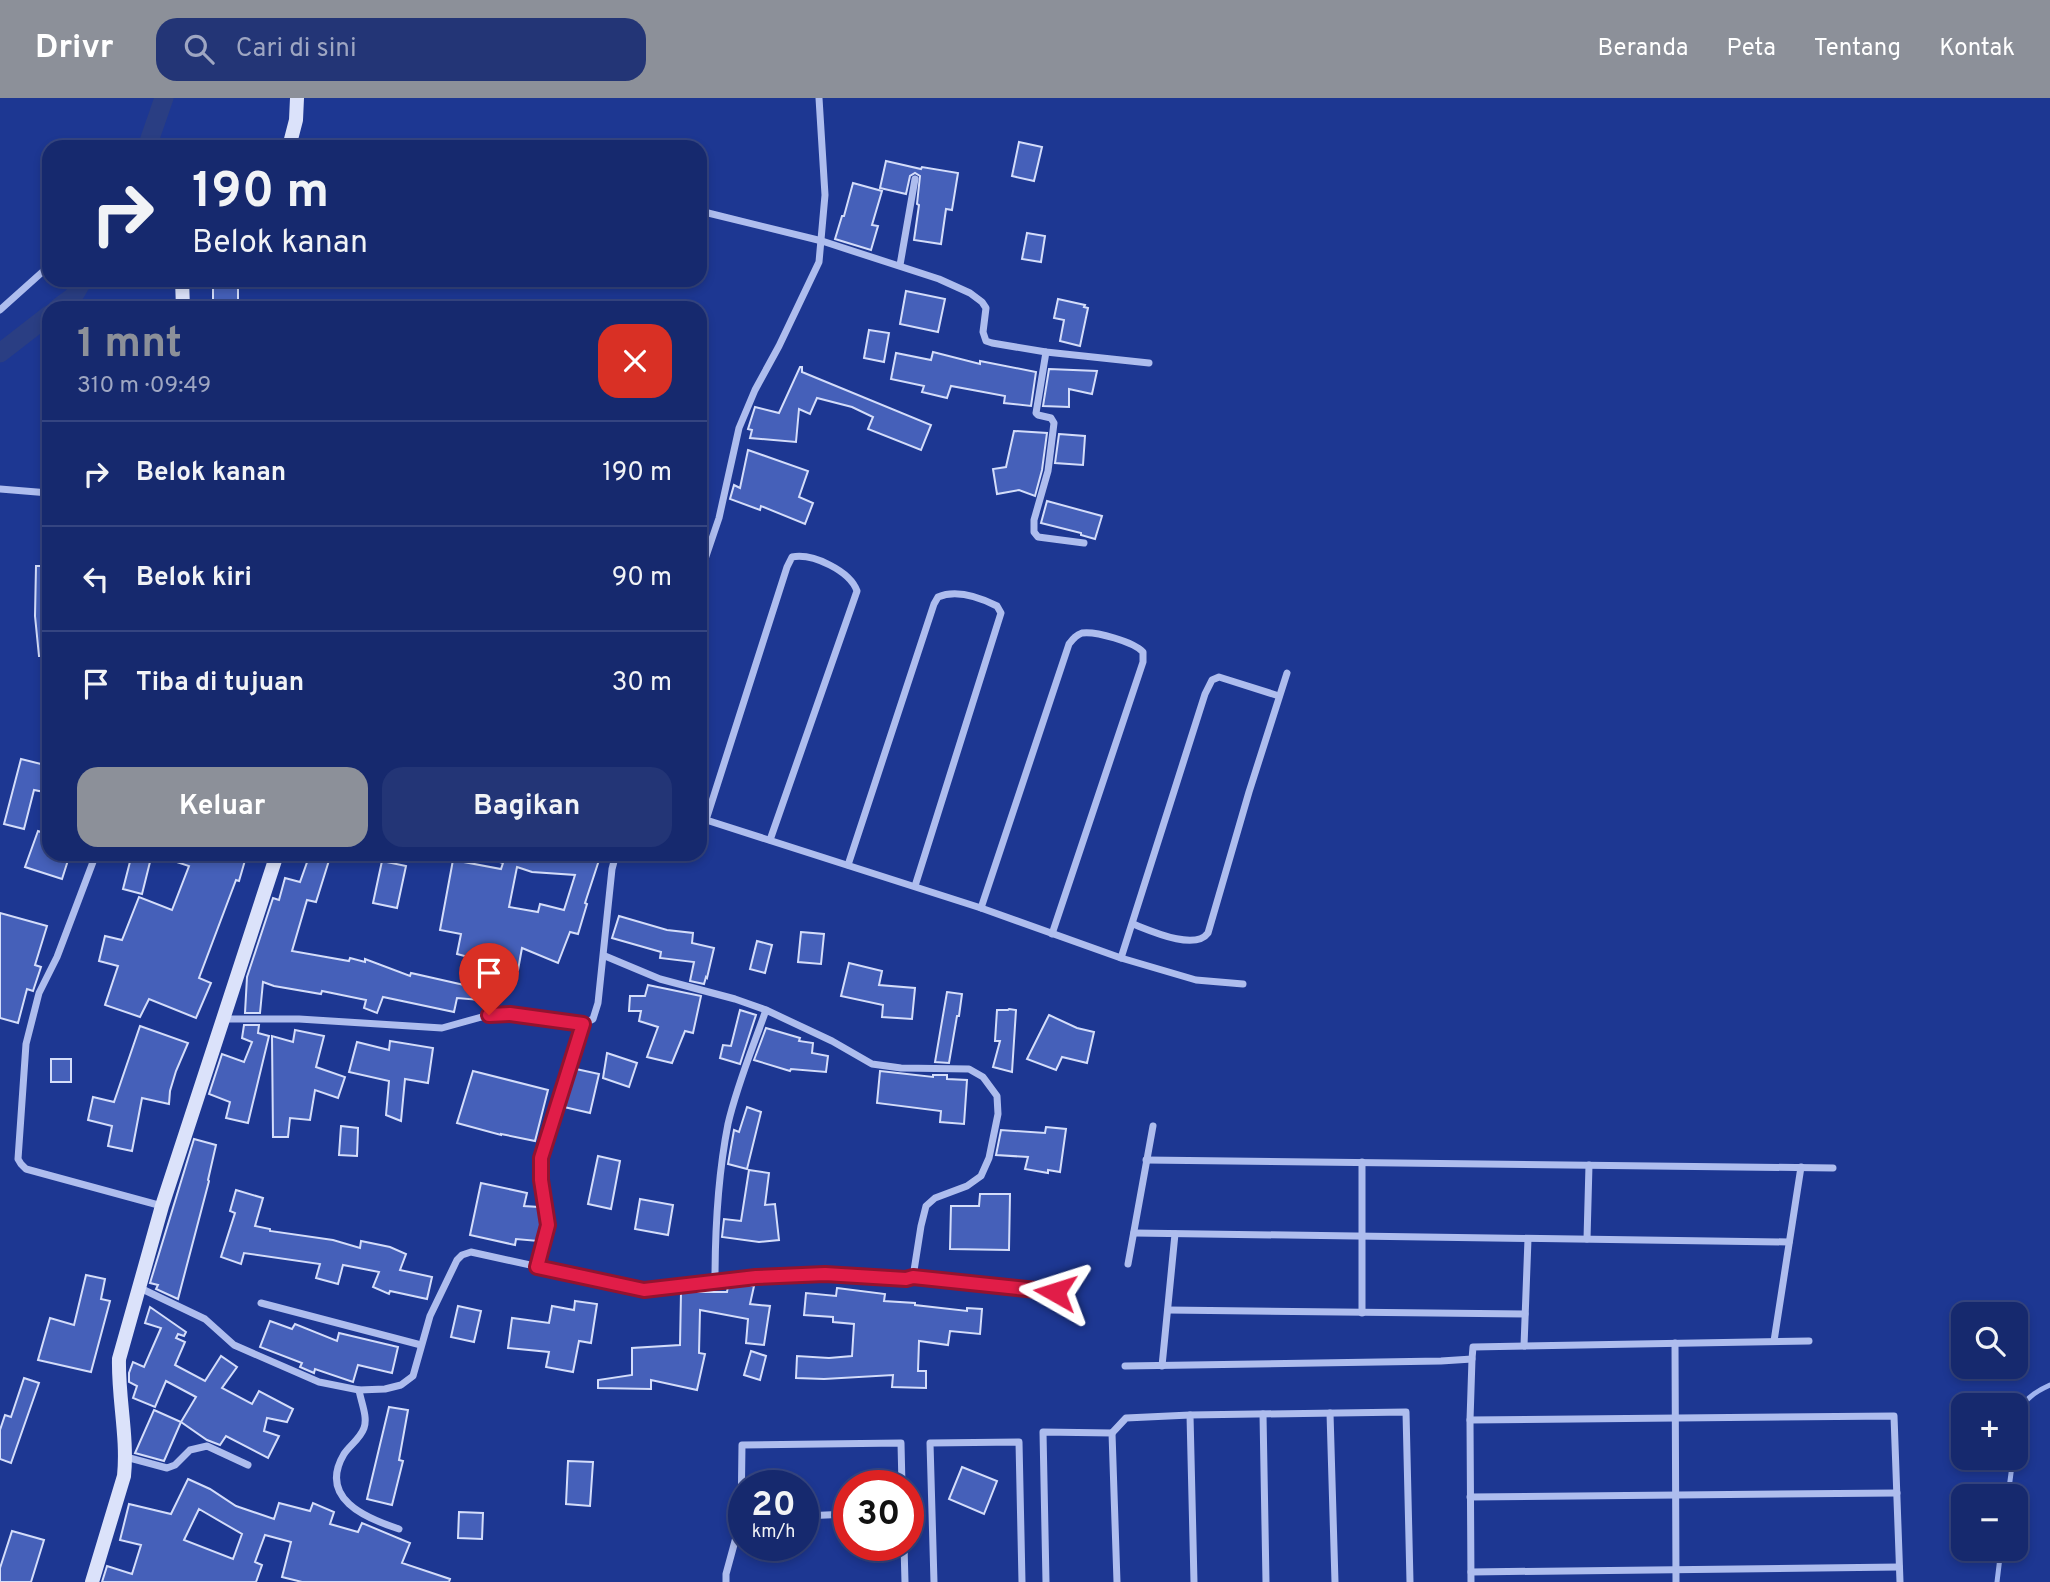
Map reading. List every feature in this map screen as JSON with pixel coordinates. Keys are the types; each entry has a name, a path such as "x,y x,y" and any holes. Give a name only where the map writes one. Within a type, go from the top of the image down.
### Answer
{"main road":[{"path":"291,140 296,120 297,98"},
{"path":"92,1582 124,1476 126,1457 118,1382 119,1359 162,1206 275,861"}],"street":[{"path":"707,553 719,518 739,428 755,390 820,262 825,195 819,98"},
{"path":"900,265 915,179"},
{"path":"707,213 822,241 900,265 970,293 986,308 983,332 986,341 1046,352 1149,363"},
{"path":"0,310 42,272"},
{"path":"1046,352 1036,412 1051,418 1055,423 1048,471 1034,520 1034,532 1038,537 1084,542"},
{"path":"0,489 42,492"},
{"path":"707,807 787,567 792,557 811,556 844,574 855,583 857,591 770,840"},
{"path":"848,865 934,604 938,597 945,594 967,595 997,606 1001,613 915,886"},
{"path":"981,908 1069,644 1077,635 1085,633 1137,645 1143,652 1143,662 1052,934"},
{"path":"1133,924 1166,937 1197,941 1204,939 1208,933 1287,673"},
{"path":"1121,958 1205,694 1212,680 1219,677 1279,696"},
{"path":"707,820 915,886 1121,958 1196,980 1243,984"},
{"path":"93,861 57,957 35,1006 26,1044 18,1158 26,1168 162,1206"},
{"path":"222,1019 299,1018 442,1028 489,1015 510,1014 583,1024 593,1018 598,1003 614,861"},
{"path":"605,956 660,979 766,1010 832,1041 872,1064 901,1068 969,1069 983,1077 997,1096 998,1114 989,1158 981,1176 926,1206 913,1277"},
{"path":"715,1281 721,1169 729,1122 766,1010"},
{"path":"537,1267 548,1225 541,1180 541,1158 583,1024"},
{"path":"1128,1264 1153,1126"},
{"path":"1146,1160 1833,1168"},
{"path":"1362,1313 1363,1162"},
{"path":"1587,1239 1589,1165"},
{"path":"1774,1341 1801,1167"},
{"path":"1134,1233 1789,1242"},
{"path":"1162,1366 1175,1234"},
{"path":"1524,1346 1528,1239"},
{"path":"140,1288 205,1319 234,1345 319,1382 359,1390 401,1385 412,1376 430,1316 457,1260 471,1252 644,1290 756,1277 825,1274 906,1279 913,1277 1055,1292"},
{"path":"261,1303 421,1345"},
{"path":"1168,1310 1525,1314"},
{"path":"1471,1582 1470,1420 1473,1347 1810,1341"},
{"path":"1675,1343 1676,1582"},
{"path":"1125,1366 1472,1359"},
{"path":"359,1390 365,1426 340,1464 336,1479 338,1489 354,1509 370,1519 399,1529"},
{"path":"1117,1582 1112,1433 1126,1418 1406,1412 1410,1582"},
{"path":"1330,1413 1335,1582"},
{"path":"1264,1414 1266,1582"},
{"path":"1190,1415 1194,1582"},
{"path":"1470,1420 1895,1416 1900,1582"},
{"path":"1046,1582 1043,1432 1112,1433"},
{"path":"934,1582 930,1443 1019,1442 1022,1582"},
{"path":"742,1470 742,1445 901,1443 902,1470"},
{"path":"126,1457 167,1468 175,1465 190,1450 207,1446 248,1465"},
{"path":"1470,1497 1897,1493"},
{"path":"726,1582 730,1561"},
{"path":"904,1561 905,1582"},
{"path":"1471,1572 1899,1567"}],"building":[{"path":"1019,142 1042,147 1034,181 1012,176"},
{"path":"886,161 921,169 958,173 952,210 946,209 941,244 914,240 920,176 915,173 910,176 906,194 880,188"},
{"path":"853,183 882,191 872,225 878,226 871,250 835,239"},
{"path":"1027,233 1045,236 1041,262 1022,259"},
{"path":"213,287 238,287 238,301 213,301"},
{"path":"906,291 945,299 938,332 900,324"},
{"path":"1058,299 1088,308 1080,346 1060,341 1064,320 1054,318"},
{"path":"869,330 889,333 884,362 864,358"},
{"path":"933,352 980,364 980,361 1036,372 1031,406 1004,403 1005,396 951,386 947,398 922,392 924,386 891,379 896,353 931,360"},
{"path":"800,367 802,372 931,425 921,450 868,429 873,417 852,407 817,398 810,414 799,409 796,442 750,438 752,430 748,429 755,407 779,413"},
{"path":"1049,369 1097,371 1092,394 1069,389 1069,407 1043,406"},
{"path":"1014,431 1047,433 1035,496 1019,490 997,494 993,469 1006,467"},
{"path":"1059,434 1085,436 1083,465 1055,463"},
{"path":"748,450 808,471 799,497 813,503 805,524 761,506 760,510 730,499 734,485 740,488"},
{"path":"1047,501 1102,516 1095,539 1041,523"},
{"path":"36,566 42,566 42,656 39,656 35,616"},
{"path":"21,759 42,764 42,792 34,790 24,829 4,824"},
{"path":"38,831 42,832 42,861 68,861 62,879 25,867"},
{"path":"130,861 150,861 142,894 123,889"},
{"path":"174,861 245,861 199,978 211,983 196,1018 149,999 140,1017 105,1005 118,966 99,961 105,936 122,940 139,897 172,910 189,866"},
{"path":"308,861 329,861 316,902 307,900 292,951 349,961 350,958 365,962 365,959 410,976 411,973 473,987 476,959 457,954 461,934 440,930 453,861 501,869 503,863 496,861 599,861 578,934 570,932 558,963 522,948 518,970 492,965 489,991 493,991 492,1001 457,998 454,1012 383,997 377,1013 364,1008 366,1000 263,982 260,1013 245,1013 247,977 273,898 279,900 285,878 300,882","holes":["517,867 532,872 575,875 564,910 540,904 538,912 509,907"]},
{"path":"382,861 406,866 397,908 373,903"},
{"path":"0,913 47,926 35,965 41,967 33,991 27,989 18,1023 0,1018"},
{"path":"619,916 667,930 693,933 692,943 714,948 704,984 690,981 694,962 660,958 661,952 612,938"},
{"path":"801,932 824,934 821,964 798,962"},
{"path":"757,941 772,945 765,973 750,969"},
{"path":"849,963 882,971 879,985 915,988 912,1019 882,1017 883,1005 841,996"},
{"path":"648,985 701,996 693,1033 685,1031 672,1063 647,1057 658,1027 639,1021 641,1011 629,1011 630,996 645,996"},
{"path":"947,992 962,994 949,1063 935,1062"},
{"path":"740,1010 756,1015 740,1064 720,1058 723,1045 731,1046"},
{"path":"997,1010 1016,1010 1012,1072 993,1067 1000,1041 995,1041"},
{"path":"1049,1015 1077,1028 1094,1032 1087,1063 1062,1057 1056,1070 1027,1059"},
{"path":"244,1025 259,1025 258,1033 269,1036 248,1123 226,1118 230,1102 209,1094 222,1054 244,1062 252,1042 242,1038"},
{"path":"140,1026 188,1043 176,1071 169,1104 142,1098 132,1151 108,1146 112,1126 88,1120 93,1097 114,1102"},
{"path":"766,1028 800,1038 799,1041 813,1043 812,1053 828,1056 826,1072 790,1071 754,1060"},
{"path":"295,1030 324,1036 316,1067 345,1077 338,1098 315,1090 310,1120 290,1118 288,1137 273,1137 272,1036 293,1042"},
{"path":"390,1041 433,1048 428,1083 405,1079 401,1121 386,1115 389,1081 349,1072 357,1042 389,1050"},
{"path":"607,1053 637,1063 629,1087 603,1078"},
{"path":"51,1059 71,1059 71,1082 51,1082"},
{"path":"576,1069 599,1074 590,1113 564,1107"},
{"path":"473,1071 548,1090 535,1141 457,1123"},
{"path":"880,1071 933,1077 947,1075 947,1079 967,1080 964,1124 940,1122 941,1111 877,1103"},
{"path":"747,1107 761,1112 747,1169 728,1164 734,1130 739,1132"},
{"path":"341,1126 358,1128 357,1156 339,1155"},
{"path":"1046,1127 1066,1129 1060,1172 1025,1169 1028,1157 996,1155 1001,1130 1045,1133"},
{"path":"194,1139 216,1145 178,1299 156,1289 158,1285 150,1283"},
{"path":"598,1156 620,1161 611,1209 588,1204"},
{"path":"749,1170 769,1173 765,1205 775,1204 779,1240 759,1242 722,1237 724,1219 741,1221"},
{"path":"481,1183 527,1193 524,1206 539,1207 542,1225 538,1241 516,1239 515,1245 470,1235"},
{"path":"236,1190 263,1198 255,1226 270,1231 333,1240 360,1248 361,1241 390,1247 406,1254 400,1270 432,1277 427,1299 390,1291 389,1294 373,1287 379,1272 343,1265 338,1284 316,1278 320,1264 244,1253 241,1264 221,1257 235,1213 230,1211"},
{"path":"980,1194 1010,1194 1009,1250 950,1249 951,1206 979,1206"},
{"path":"640,1199 673,1205 668,1235 635,1229"},
{"path":"86,1275 105,1279 101,1299 110,1301 91,1372 38,1360 50,1318 74,1325"},
{"path":"728,1286 754,1286 750,1304 770,1306 764,1345 746,1343 748,1319 700,1310 699,1353 705,1354 697,1390 651,1380 651,1389 598,1388 598,1380 632,1375 632,1348 680,1345 681,1292 727,1292"},
{"path":"837,1288 885,1294 884,1301 967,1311 967,1308 982,1309 980,1334 950,1331 948,1345 919,1341 918,1371 926,1371 926,1388 892,1387 893,1375 796,1378 797,1356 852,1356 854,1324 833,1322 833,1317 804,1315 806,1293 836,1296"},
{"path":"575,1301 597,1304 591,1343 579,1341 573,1372 546,1367 549,1352 508,1348 512,1318 549,1323 552,1306 574,1310"},
{"path":"458,1306 481,1311 474,1342 451,1337"},
{"path":"150,1307 186,1332 184,1336 178,1334 176,1338 185,1342 175,1365 205,1381 221,1356 237,1367 222,1388 252,1404 259,1391 293,1409 287,1422 267,1418 264,1431 279,1436 268,1458 226,1436 220,1445 207,1440 181,1422 196,1397 166,1381 155,1407 133,1398 137,1386 129,1382 129,1373 133,1362 144,1367 161,1328 145,1323"},
{"path":"270,1321 292,1329 295,1324 337,1341 339,1333 398,1347 392,1373 358,1365 353,1382 315,1369 314,1373 300,1367 302,1363 260,1347"},
{"path":"751,1351 766,1356 760,1380 744,1375"},
{"path":"24,1378 39,1383 11,1463 0,1459 0,1430 5,1415 11,1417"},
{"path":"389,1407 408,1410 399,1460 403,1461 392,1505 367,1499"},
{"path":"154,1410 181,1422 164,1461 135,1453"},
{"path":"568,1461 593,1462 590,1506 566,1504"},
{"path":"962,1467 997,1481 984,1514 949,1499"},
{"path":"188,1479 236,1506 274,1519 279,1503 310,1511 313,1503 334,1512 330,1524 358,1532 362,1523 410,1543 402,1563 450,1579 449,1582 302,1582 282,1577 291,1542 265,1535 255,1562 262,1565 256,1582 102,1582 107,1566 132,1574 141,1545 120,1540 129,1504 171,1514","holes":["199,1509 242,1534 233,1559 184,1540"]},
{"path":"459,1512 483,1513 482,1539 458,1538"},
{"path":"12,1531 44,1540 31,1582 0,1582 0,1568"}],"waterway":[{"path":"149,140 164,98"},
{"path":"68,301 79,287"},
{"path":"0,353 42,320"},
{"path":"2028,1399 2050,1385"},
{"path":"2010,1484 2011,1470"},
{"path":"1997,1582 2000,1561"}],"route":[{"path":"489,1015 510,1014 583,1024 541,1158 541,1180 548,1225 537,1267 644,1290 756,1277 825,1274 906,1279 913,1277 1055,1292"}]}
